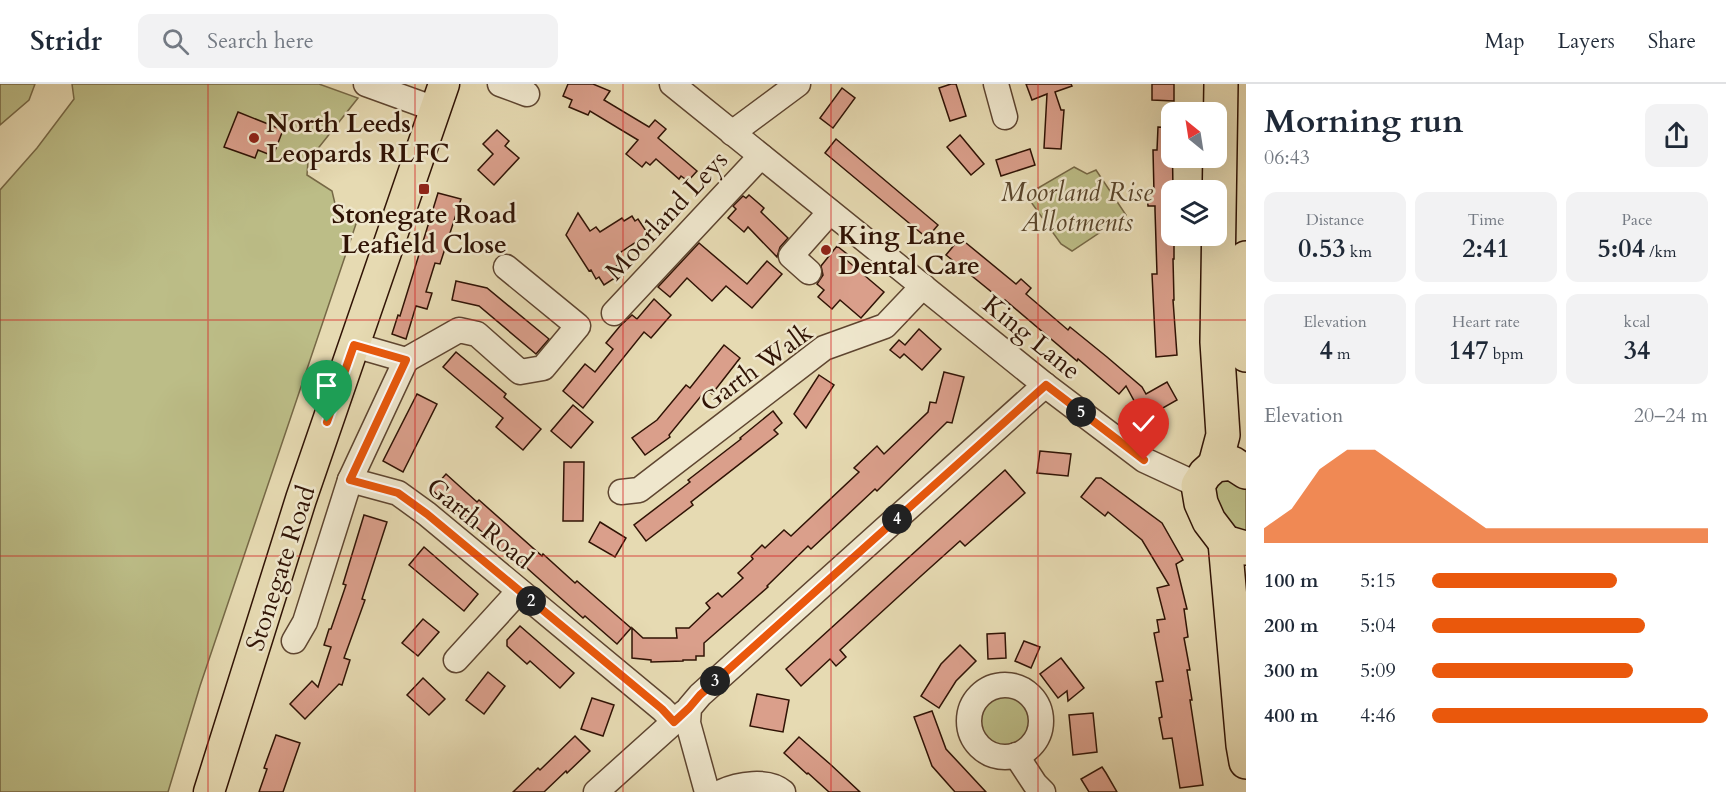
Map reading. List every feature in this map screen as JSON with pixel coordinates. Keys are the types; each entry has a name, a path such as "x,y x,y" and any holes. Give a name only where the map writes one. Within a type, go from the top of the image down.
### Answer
{"highway":[{"path":"1221,84 1217,342 1222,435 1220,474 1201,503 1209,521 1236,545 1243,745 1246,762"},
{"path":"1246,258 1246,355"}],"main road":[{"name":"Stonegate Road","path":"209,792 301,499 440,97"}],"street":[{"path":"366,84 440,97"},
{"path":"500,84 527,94"},
{"name":"King Lane","path":"672,84 1046,385 1144,460 1220,474"},
{"path":"732,133 798,84"},
{"path":"996,84 1005,117"},
{"name":"Moorland Leys","path":"614,313 760,156"},
{"path":"809,272 791,256 830,212"},
{"path":"354,345 406,360 459,330 477,334 520,372 543,368 578,326 506,267"},
{"name":"Garth Walk","path":"621,492 639,490 824,348 885,326 923,286"},
{"name":"Stonegate Road","path":"294,641 305,622 350,480 406,360"},
{"path":"596,792 682,715 700,695 1046,385"},
{"name":"Garth Road","path":"350,480 398,493 427,514 662,709 682,715"},
{"path":"456,660 519,591"},
{"path":"682,715 688,723 707,792"},
{"path":"1016,755 1043,792"},
{"path":"721,792 749,783 778,788 783,792"}],"green space":[{"path":"0,84 35,84 29,100 0,125"},
{"path":"72,84 319,84 358,98 308,161 307,175 332,191 336,208 358,218 200,686 168,792 0,792 0,190 37,148 74,99"},
{"name":"Moorland Rise Allotments","path":"1074,167 1087,174 1096,170 1126,215 1072,251 1061,244 1026,195"},
{"path":"1246,479 1246,534 1239,533 1220,512 1213,486 1218,480"},
{"path":"1005,691 1016,693 1029,704 1034,720 1032,731 1021,744 1005,749 994,747 981,736 976,720 978,709 989,696"}],"building":[{"path":"568,84 593,84 610,91 604,100 649,127 655,120 666,129 658,138 697,171 688,181 681,176 679,179 656,159 650,165 646,162 642,167 626,154 638,140 590,111 588,115 569,107 572,100 563,96"},
{"path":"956,84 966,116 950,121 939,88"},
{"path":"1026,84 1071,84 1072,86 1055,92 1061,110 1064,110 1061,149 1044,148 1047,94 1032,100"},
{"path":"1152,84 1174,84 1174,101 1152,100"},
{"path":"842,88 855,98 833,128 820,118"},
{"name":"North Leeds Leopards RLFC","path":"238,112 283,130 273,156 258,150 255,158 224,147"},
{"path":"1158,127 1161,127 1161,168 1173,168 1173,180 1161,180 1161,246 1174,246 1173,300 1177,355 1156,357 1152,274 1157,274 1155,206 1148,206 1147,193 1154,193 1153,150 1157,150"},
{"path":"497,130 509,141 505,146 519,158 494,185 478,170 493,154 483,144"},
{"path":"960,135 984,164 971,175 947,147"},
{"path":"836,139 938,225 927,238 825,153"},
{"path":"1030,149 1035,165 1001,176 996,160"},
{"path":"438,193 461,199 440,264 435,263 426,292 432,293 427,309 416,306 406,339 392,334 398,315 400,316"},
{"path":"749,195 764,208 761,212 788,238 780,247 777,257 748,227 744,232 728,218 736,209 733,206 743,196 746,198"},
{"path":"578,213 590,231 596,227 600,232 622,218 624,221 632,216 635,221 638,219 648,234 615,256 620,264 616,266 621,274 604,285 599,277 596,279 591,270 589,271 566,235"},
{"path":"960,238 1016,284 1021,279 1031,288 1026,294 1068,330 1070,327 1107,357 1142,387 1146,394 1167,382 1177,400 1147,417 1140,405 1137,406 1126,386 1119,394 1005,300 1004,302 946,255"},
{"path":"699,243 747,284 767,261 782,274 752,308 726,286 712,301 687,278 670,297 658,287"},
{"path":"837,246 847,254 844,258 884,292 861,318 840,300 832,309 818,297 824,290 817,284 823,275 821,266"},
{"path":"456,281 487,288 549,339 536,354 479,306 452,300"},
{"path":"654,299 671,315 651,338 644,332 583,408 563,391 585,364 595,372 613,349 606,343 632,315 637,319"},
{"path":"919,329 941,349 922,370 904,354 900,358 890,350 899,340 905,345"},
{"path":"724,345 740,358 712,394 706,390 669,435 670,437 645,455 632,438 657,420 686,385 690,388"},
{"path":"456,352 506,394 504,397 541,429 523,450 496,427 503,418 443,367"},
{"path":"944,372 964,377 952,423 947,422 877,491 875,489 811,549 808,546 768,587 704,643 704,656 696,656 696,660 651,662 651,660 632,658 632,628 643,638 677,638 676,628 689,628 710,608 706,603 718,593 722,597 743,578 738,573 753,559 751,556 762,545 765,548 784,530 791,536 859,472 854,468 877,446 884,454 928,412 930,402 936,403"},
{"path":"819,375 834,385 806,428 794,414"},
{"path":"417,394 437,404 403,472 383,461"},
{"path":"573,405 593,422 571,448 551,431"},
{"path":"773,411 782,423 774,430 778,434 691,502 693,505 646,541 634,525 690,482 688,480"},
{"path":"1040,451 1071,454 1068,476 1037,473"},
{"path":"564,462 584,462 583,521 563,521"},
{"path":"1005,470 1025,493 965,546 960,541 840,650 846,657 836,666 830,659 801,686 786,669"},
{"path":"446,474 631,628 617,644 432,490"},
{"path":"1096,478 1101,478 1162,523 1183,560 1176,564 1187,609 1184,609 1188,637 1184,638 1190,670 1187,670 1192,700 1190,700 1203,785 1180,788 1172,738 1163,739 1159,718 1162,717 1156,682 1163,681 1154,633 1159,632 1157,620 1165,619 1157,588 1169,585 1142,540 1108,512 1105,516 1081,497"},
{"path":"364,515 387,522 362,599 365,600 344,658 350,660 342,685 339,684 305,719 290,704 312,681 318,687 331,647 324,645 346,585 343,584"},
{"path":"600,522 626,538 615,557 589,542"},
{"path":"424,547 478,594 464,611 409,565"},
{"path":"423,619 439,632 418,656 402,643"},
{"path":"520,626 574,673 560,688 530,661 527,664 507,646 507,640"},
{"path":"1005,633 1006,658 988,659 987,634"},
{"path":"1024,641 1040,647 1031,668 1015,661"},
{"path":"960,645 976,661 956,681 939,708 921,696 941,664"},
{"path":"1061,658 1084,688 1068,701 1067,691 1058,698 1040,674"},
{"path":"488,672 505,686 484,714 466,700"},
{"path":"423,678 445,699 429,715 407,695"},
{"path":"757,694 789,700 783,732 750,726"},
{"path":"592,698 614,705 603,736 581,729"},
{"path":"932,711 946,749 986,792 955,792 932,766 914,717"},
{"path":"1093,713 1097,752 1073,755 1069,715"},
{"path":"276,735 300,743 283,792 259,792 267,769 264,768"},
{"path":"575,736 590,751 567,773 566,771 544,792 513,792 538,768 540,770"},
{"path":"799,737 860,792 829,792 807,774 784,753"},
{"path":"1102,767 1117,792 1089,792 1081,779"}],"place":[{"name":"North Leeds Leopards RLFC","path":"254,138"},
{"name":"Stonegate Road Leafield Close","path":"424,189"},
{"name":"King Lane Dental Care","path":"826,250"}],"route":[{"path":"327,422 354,345 406,360 350,480 398,493 427,514 662,709 674,722 700,695 1046,385 1144,460"}]}
